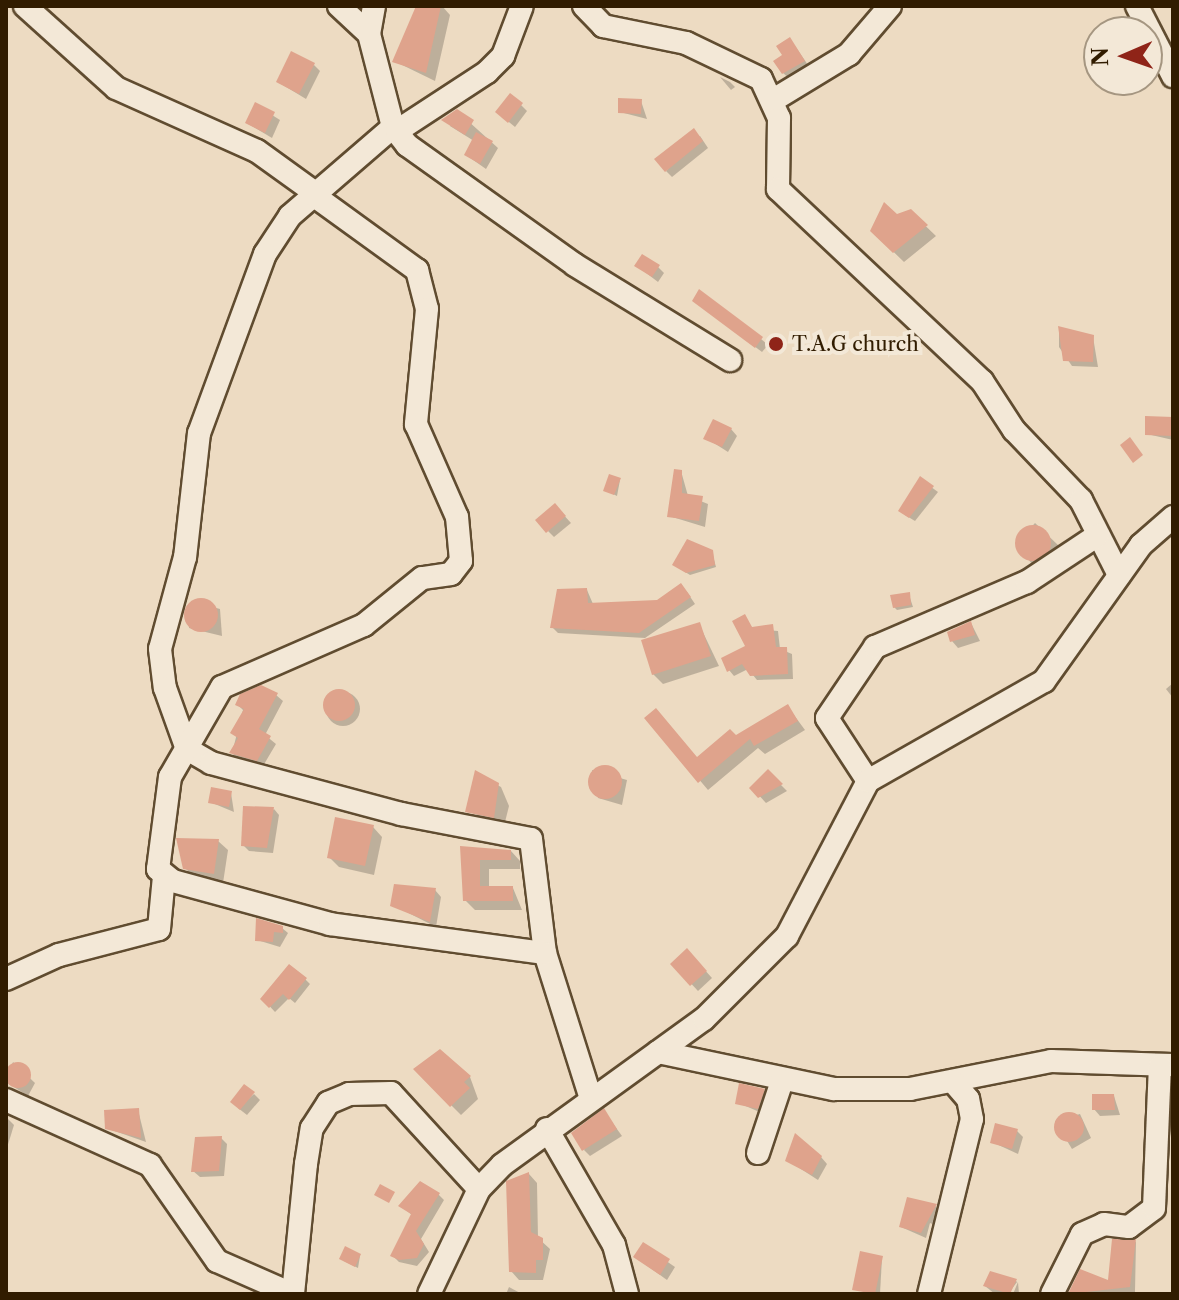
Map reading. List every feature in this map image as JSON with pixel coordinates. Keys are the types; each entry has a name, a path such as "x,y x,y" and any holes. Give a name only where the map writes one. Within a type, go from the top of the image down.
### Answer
{"street":[{"path":"6,979 59,955 159,929 164,876 157,858 162,804 187,749 222,687 364,625 422,578 451,574 461,561 457,517 416,424 427,309 417,270 257,151 116,88 25,6"},
{"path":"339,6 369,34"},
{"path":"374,6 369,34 395,129 428,165 730,360"},
{"path":"522,6 503,56 487,72 395,129 275,235 206,404 185,557 160,649 187,749 211,763 401,814 524,834 531,839 545,953 590,1096"},
{"path":"584,6 603,26 732,61 761,79 775,99 778,189 982,381 1014,430 1081,500 1119,575"},
{"path":"775,99 849,54 890,6"},
{"path":"1137,6 1173,76"},
{"path":"429,1294 479,1189 590,1096 658,1052 787,936 868,781 1044,681 1119,575 1173,517"},
{"path":"868,781 827,718 875,647 1027,582 1098,535"},
{"path":"164,876 330,924 545,953"},
{"path":"658,1052 782,1081 834,1089 953,1082 1051,1061 1166,1065 1154,1208 1129,1227 1104,1224 1082,1234 1052,1294"},
{"path":"758,1153 782,1081"},
{"path":"929,1294 972,1119 968,1099 953,1082"},
{"path":"6,1100 150,1165 217,1261 293,1294 312,1128 328,1103 349,1094 391,1093 479,1189"},
{"path":"547,1129 614,1245 627,1294"}],"building":[{"path":"416,6 441,6 426,73 392,62"},
{"path":"790,37 805,61 782,74 773,61 782,55 776,46"},
{"path":"291,51 315,63 299,94 276,82"},
{"path":"510,93 523,103 508,123 495,112"},
{"path":"618,98 642,99 641,114 618,113"},
{"path":"255,102 275,112 265,133 245,123"},
{"path":"457,109 474,120 465,135 441,120"},
{"path":"694,128 703,141 665,172 654,159"},
{"path":"476,132 493,141 480,164 464,155"},
{"path":"884,202 897,214 911,209 928,225 893,253 870,231"},
{"path":"642,254 660,265 652,277 634,266"},
{"path":"699,289 763,337 755,348 692,301"},
{"path":"1058,326 1094,335 1093,362 1063,361"},
{"path":"1145,416 1173,417 1173,436 1145,435"},
{"path":"713,419 732,428 722,447 703,439"},
{"path":"1130,437 1143,455 1133,463 1120,445"},
{"path":"674,469 682,470 682,493 703,496 699,521 667,517"},
{"path":"609,474 621,478 614,495 603,491"},
{"path":"920,476 934,486 909,518 898,511"},
{"path":"555,503 566,516 546,533 535,520"},
{"path":"1033,525 1046,530 1051,543 1046,556 1033,561 1020,556 1015,543 1020,530"},
{"path":"687,539 713,550 715,565 686,573 672,565"},
{"path":"681,583 691,597 639,633 550,628 557,589 587,588 588,603 657,600"},
{"path":"910,592 911,605 893,608 890,595"},
{"path":"201,598 213,603 218,615 213,627 201,632 189,627 184,615 189,603"},
{"path":"745,614 752,627 773,624 776,647 787,647 788,674 750,676 742,664 727,672 721,658 745,646 732,621"},
{"path":"971,621 975,635 950,642 947,632"},
{"path":"700,622 711,656 652,675 641,640"},
{"path":"261,685 278,693 259,729 271,736 257,761 229,753 238,738 230,733 244,709 235,705 240,694"},
{"path":"339,689 350,694 355,705 350,716 339,721 328,716 323,705 328,694"},
{"path":"788,704 798,721 754,746 750,739 698,783 644,718 656,708 697,757 730,729 736,735"},
{"path":"605,765 617,770 622,782 617,794 605,799 593,794 588,782 593,770"},
{"path":"768,769 783,784 758,798 749,788"},
{"path":"475,770 499,783 494,818 465,812"},
{"path":"211,787 232,791 229,807 208,803"},
{"path":"243,806 274,807 267,848 241,846"},
{"path":"335,817 374,825 365,866 327,858"},
{"path":"176,838 219,839 214,874 183,869"},
{"path":"460,846 511,850 511,860 480,860 480,886 513,886 513,901 463,901"},
{"path":"394,884 436,888 430,922 390,906"},
{"path":"256,918 283,926 283,933 274,932 273,942 255,941"},
{"path":"687,948 707,971 690,986 670,964"},
{"path":"289,964 307,978 289,1000 283,994 269,1008 260,999"},
{"path":"440,1049 471,1076 464,1082 470,1088 450,1107 413,1069"},
{"path":"18,1062 27,1066 31,1075 27,1084 18,1088 9,1084 5,1075 9,1066"},
{"path":"739,1083 765,1089 758,1109 735,1104"},
{"path":"244,1084 255,1092 240,1110 230,1102"},
{"path":"1092,1094 1114,1094 1115,1110 1092,1110"},
{"path":"139,1108 141,1138 105,1129 104,1110"},
{"path":"604,1108 617,1129 582,1151 571,1133"},
{"path":"1069,1112 1075,1113 1083,1121 1083,1133 1075,1141 1069,1142 1063,1141 1055,1133 1054,1127 1055,1121 1063,1113"},
{"path":"995,1123 1018,1129 1012,1149 990,1143"},
{"path":"795,1133 822,1156 812,1175 785,1161"},
{"path":"222,1136 219,1171 191,1172 195,1137"},
{"path":"529,1172 531,1232 543,1238 543,1260 536,1260 536,1273 509,1272 506,1181"},
{"path":"420,1181 440,1193 416,1231 424,1244 417,1258 399,1260 390,1256 411,1214 398,1206"},
{"path":"380,1184 395,1192 389,1203 374,1195"},
{"path":"907,1197 937,1204 921,1233 899,1227"},
{"path":"1112,1239 1136,1239 1130,1287 1068,1294 1080,1269 1108,1280"},
{"path":"643,1242 670,1259 660,1275 633,1257"},
{"path":"345,1246 361,1254 355,1267 339,1259"},
{"path":"860,1251 883,1256 875,1294 852,1290"},
{"path":"990,1271 1017,1279 1010,1294 983,1286"}],"place":[{"name":"T.A.G church","path":"776,344"}]}
